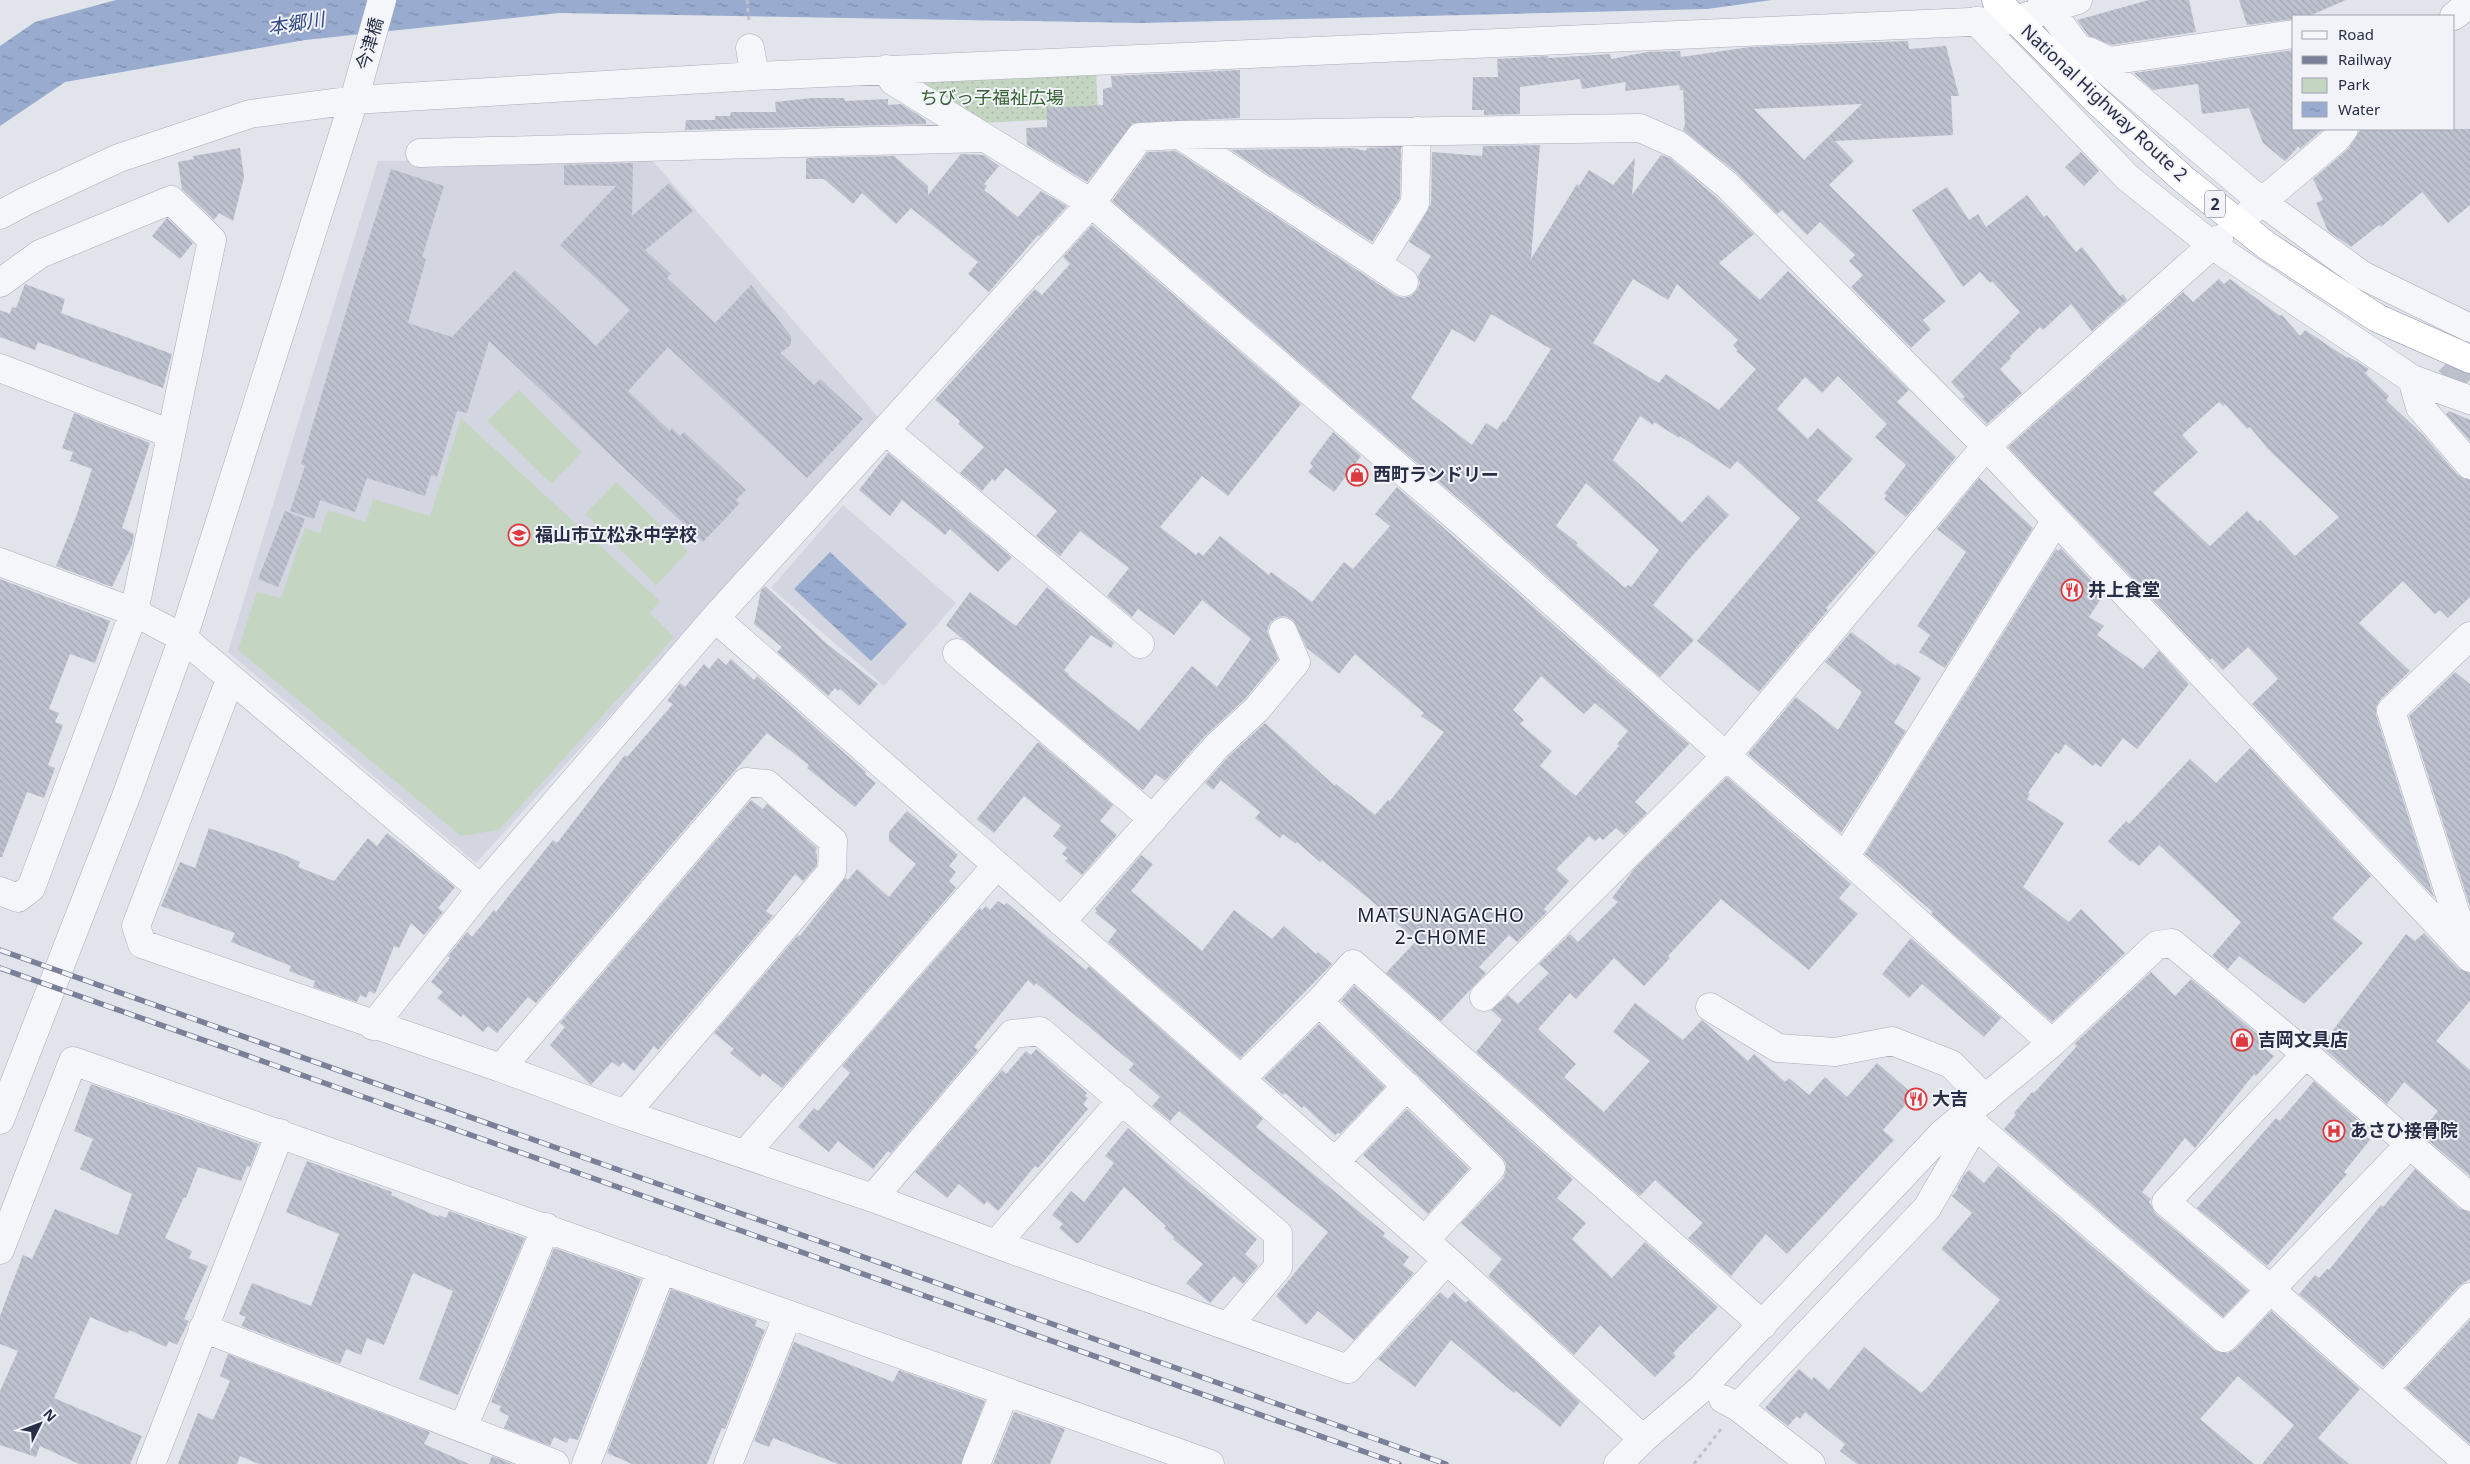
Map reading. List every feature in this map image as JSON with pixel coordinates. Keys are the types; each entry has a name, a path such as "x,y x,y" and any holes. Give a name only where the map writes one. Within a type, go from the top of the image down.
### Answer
{"highway":[{"name":"National Highway Route 2","path":"1996,0 2097,101 2182,178 2266,245 2377,318 2470,359"}],"street":[{"name":"今津橋","path":"0,1120 127,794 183,638 356,94 382,0"},
{"path":"2015,20 2046,4 2078,0"},
{"path":"2455,15 2470,3"},
{"path":"2046,4 2076,45 2257,207 2362,275 2470,328"},
{"path":"0,215 119,158 250,114 356,94 1976,21 2015,20 2110,61 2292,34"},
{"path":"1976,21 2128,178 2215,242 2412,379 2444,385 2470,400"},
{"path":"750,48 755,76"},
{"path":"886,70 893,81 1091,203 1470,529 1726,756 1845,857 2052,1043"},
{"path":"373,1026 481,889 715,618 1091,203 1140,138 1180,135 1640,128 1678,144 1727,185 1986,446 2461,949"},
{"path":"2257,207 2336,139 2343,130"},
{"path":"1377,264 1415,203 1417,131"},
{"path":"1180,135 1404,282"},
{"path":"420,153 985,138"},
{"path":"0,283 40,254 171,200 212,240 134,612 31,888 18,898 0,891"},
{"path":"1484,997 1726,756 1986,446 2215,242"},
{"path":"0,368 171,434"},
{"path":"2412,379 2420,407 2470,465"},
{"path":"2420,407 2444,385"},
{"path":"885,430 1140,644"},
{"path":"1845,857 2056,520"},
{"path":"0,562 134,612 183,638 230,680 481,889"},
{"path":"715,618 1425,1240 1643,1439"},
{"path":"1061,922 1217,746 1257,709 1296,662 1283,632"},
{"path":"2461,949 2460,927 2391,711 2470,636"},
{"path":"957,653 1153,819"},
{"path":"230,680 136,926 142,944 373,1026 501,1068 625,1114 873,1198 996,1244 1348,1368 1447,1260"},
{"path":"501,1068 746,782 767,784 833,841 832,871 625,1114"},
{"path":"745,1154 997,865"},
{"path":"1618,1464 1643,1439 1701,1389 1763,1326 1943,1133 1976,1112 2157,945 2172,943 2306,1054 2470,1197"},
{"path":"1241,1079 1319,1002 1353,964 1763,1326"},
{"path":"1319,1002 1491,1168 1425,1240"},
{"path":"1710,1007 1778,1048 1835,1052 1892,1041 1951,1064 1976,1112 2224,1338 2409,1145"},
{"path":"873,1198 1012,1034 1040,1031 1278,1234 1278,1267 1228,1326"},
{"path":"2306,1054 2166,1202 2270,1289 2469,1464"},
{"path":"0,1250 73,1061 546,1227 788,1315 1210,1464"},
{"path":"1335,1162 1406,1086"},
{"path":"996,1244 1122,1100"},
{"path":"1738,1407 1927,1208 1976,1112"},
{"path":"152,1464 280,1133"},
{"path":"463,1428 546,1227"},
{"path":"586,1464 662,1269"},
{"path":"2384,1389 2470,1296"},
{"path":"728,1464 788,1315"},
{"path":"203,1328 555,1464"},
{"path":"1701,1389 1738,1407 1811,1464"},
{"path":"976,1464 1005,1392"}],"path":[{"path":"1694,1464 1738,1407"}],"shaded area":[{"name":"福山市立松永中学校","path":"651,159 880,419 476,863 228,652 378,161"},
{"path":"843,505 956,603 884,686 771,588"}],"green space":[{"name":"ちびっ子福祉広場","path":"1096,69 1098,117 980,123 911,78"},
{"path":"519,390 582,452 551,484 487,421"},
{"path":"461,418 660,601 650,613 674,637 499,830 461,836 238,650 257,592 281,598 305,528 320,533 328,510 366,522 373,499 430,516"},
{"path":"616,482 688,552 656,585 585,514"}],"water":[{"name":"本郷川","path":"116,0 1772,0 1707,9 1140,23 559,13 305,40 65,82 0,126 0,46 35,22"},
{"path":"830,552 907,624 871,661 794,589"}],"building":[{"path":"2149,0 2189,0 2196,32 2111,45 2089,36 2077,20"},
{"path":"2239,0 2346,0 2311,15 2292,15 2292,19 2247,25"},
{"path":"1908,41 1909,49 1946,46 1959,96 1951,96 1953,135 1835,141 1854,161 1829,185 1946,301 1923,320 1931,329 1911,348 1851,287 1863,275 1849,261 1855,255 1820,222 1807,235 1782,210 1777,214 1737,173 1683,130 1685,125 1683,90 1680,90 1679,85 1625,91 1626,82 1582,89 1580,79 1520,87 1520,114 1484,115 1484,110 1472,110 1473,77 1498,77 1497,59 1610,54 1611,59 1647,52 1680,51 1681,57 1750,47","holes":["1862,104 1804,160 1754,109"]},
{"path":"2292,50 2292,130 2322,130 2300,149 2299,146 2285,161 2263,143 2249,108 2202,114 2198,84 2153,90 2134,73"},
{"path":"1240,70 1240,118 1133,123 1087,182 1027,145 1026,128 1047,127 1047,108 1103,105 1103,89 1112,87 1111,76"},
{"path":"812,98 844,98 845,101 888,99 888,105 901,104 926,120 926,124 685,130 686,120 715,120 715,116 730,116 731,112 776,112 775,102"},
{"path":"2470,129 2470,205 2448,223 2422,192 2381,227 2379,225 2351,247 2328,231 2316,203 2323,200 2313,179 2348,149 2360,130"},
{"path":"1540,145 1531,259 1577,184 1579,186 1589,170 1613,185 1635,158 1632,195 1661,155 1670,158 1716,197 1754,234 1719,263 1760,300 1788,271 1909,390 1897,402 1956,457 1906,517 1884,499 1887,495 1884,494 1906,465 1875,437 1887,424 1838,376 1822,393 1805,377 1777,409 1808,439 1818,428 1853,459 1817,500 1876,552 1826,608 1828,610 1759,692 1697,641 1800,518 1737,461 1730,469 1680,436 1679,438 1654,422 1653,425 1640,416 1613,460 1682,523 1708,495 1729,515 1691,557 1653,605 1694,640 1660,677 1480,517 1112,201 1148,152 1176,151 1395,295 1403,298 1411,296 1417,290 1420,283 1418,276 1431,256 1409,242 1431,204 1432,152 1482,156 1483,146","holes":["1633,279 1668,300 1677,284 1738,340 1733,345 1738,350 1736,351 1756,369 1719,410 1666,374 1659,383 1593,343","1491,314 1551,349 1505,422 1503,421 1497,430 1486,423 1472,445 1411,398 1452,329 1475,342","1586,483 1659,550 1631,587 1628,585 1625,588 1576,545 1578,543 1556,526"]},
{"path":"1401,147 1400,198 1372,242 1231,150 1353,148 1366,151 1367,148"},
{"path":"240,148 244,177 233,221 219,213 214,220 182,189 178,162 194,159 193,156"},
{"path":"2081,152 2099,171 2084,186 2065,167"},
{"path":"961,154 984,155 999,166 984,184 987,186 984,190 1018,217 1041,191 1067,206 1040,236 1038,235 989,292 968,274 978,262 911,208 896,224 862,193 853,204 824,179 806,179 806,158 894,156 928,186 928,195"},
{"path":"633,163 632,216 669,183 693,211 645,250 671,274 667,278 715,323 751,285 791,336 791,345 780,353 814,385 820,379 863,419 807,478 668,347 628,391 670,431 672,428 680,436 684,432 746,490 736,500 740,503 703,542 489,341 467,413 457,411 437,477 431,475 425,496 367,478 355,512 320,500 314,519 290,511 305,466 301,464 354,285 391,169 444,186 422,257 426,259 408,323 452,337 515,270 596,346 630,310 560,245 616,186 564,185 564,165"},
{"path":"1947,187 1969,220 1978,214 1986,227 2027,195 2044,217 2047,215 2076,252 2082,247 2120,296 2123,294 2127,300 2092,331 2071,304 2043,330 2040,327 2010,356 2011,358 2000,369 2022,393 1987,424 1962,399 1965,397 1951,382 2020,312 1992,281 1990,283 1980,272 1963,287 1912,210"},
{"path":"167,218 193,243 180,259 152,236"},
{"path":"1092,225 1301,404 1228,496 1202,476 1160,527 1196,555 1198,552 1203,556 1220,536 1269,575 1271,572 1312,602 1344,562 1353,569 1390,526 1375,514 1397,487 1689,744 1635,802 1647,813 1624,835 1616,828 1603,840 1600,837 1595,841 1589,836 1556,869 1569,881 1544,909 1547,912 1517,942 1509,935 1479,967 1486,973 1441,1021 1386,973 1416,941 1322,860 1320,862 1297,842 1296,844 1283,834 1280,838 1255,818 1260,812 1221,780 1213,790 1205,783 1228,757 1265,723 1335,786 1336,784 1375,815 1388,800 1390,801 1444,732 1421,716 1424,713 1355,654 1339,674 1307,648 1293,620 1284,616 1276,618 1270,623 1267,631 1278,659 1246,698 1205,736 1165,781 1156,774 1143,790 946,625 970,592 1016,626 1047,587 1114,643 1111,648 1091,635 1064,670 1139,731 1192,666 1217,687 1251,639 1202,600 1174,635 1138,609 1132,617 1107,596 1129,568 1080,531 1060,556 1036,536 1057,511 1006,468 995,481 992,479 982,491 960,473 984,447 958,424 960,421 935,400 1035,289 1042,295 1070,264 1063,257","holes":["1541,676 1584,714 1595,703 1628,731 1617,744 1619,746 1576,796 1540,766 1552,751 1520,724 1524,720 1513,710"]},
{"path":"2219,279 2224,284 2230,279 2280,316 2282,315 2300,336 2305,330 2347,358 2349,357 2369,369 2365,373 2389,396 2386,400 2423,435 2458,475 2470,480 2470,597 2448,618 2440,610 2435,614 2403,581 2359,623 2410,671 2380,700 2376,707 2376,715 2434,897 2252,704 2278,679 2248,647 2223,670 2212,658 2210,660 2008,447 2183,292 2193,302","holes":["2219,402 2223,406 2225,404 2247,429 2250,427 2268,449 2339,517 2295,556 2260,520 2258,522 2247,511 2210,546 2153,493 2198,452 2182,435"]},
{"path":"25,284 65,299 61,313 172,354 163,388 38,342 35,350 0,337 0,310 10,314 12,307 16,308"},
{"path":"2449,411 2470,420 2470,441 2446,414"},
{"path":"74,413 150,443 122,528 134,534 132,545 112,587 56,566 76,517 92,469 70,461 73,452 62,448"},
{"path":"1333,432 1361,456 1334,492 1308,472 1313,466 1310,463"},
{"path":"888,453 1012,557 998,572 950,529 945,535 902,500 890,516 859,490"},
{"path":"1979,478 2033,528 1945,668 1919,652 1930,635 1917,626 1966,552 1937,529"},
{"path":"285,511 305,519 278,587 258,579"},
{"path":"2061,548 2104,594 2089,617 2104,626 2097,635 2143,669 2159,651 2189,684 2137,749 2123,738 2101,767 2095,763 2093,766 2065,744 2059,754 2056,752 2028,793 2030,794 2027,799 2064,823 2023,887 2069,922 2081,909 2125,953 2052,1022 1931,914 1933,912 1865,854 2056,549 2058,551"},
{"path":"0,579 110,621 95,663 70,654 49,709 59,713 55,722 63,725 48,765 55,768 44,798 27,792 2,857 0,857"},
{"path":"765,586 826,643 878,684 859,706 840,689 838,691 835,688 828,696 777,652 782,647 754,624 761,590"},
{"path":"1851,632 1896,666 1897,663 1921,678 1894,723 1906,731 1841,833 1748,754 1796,697 1838,730 1862,692 1825,662"},
{"path":"718,658 726,665 731,659 754,680 757,676 876,783 855,807 807,768 809,765 767,733 536,1003 528,997 497,1033 488,1026 483,1032 463,1014 461,1017 437,998 443,992 431,982 467,932 472,937 494,910 496,912 553,840 557,843 625,755 627,757 673,704 667,701 680,683 685,687 704,664 709,669"},
{"path":"2455,672 2470,684 2470,907 2409,716"},
{"path":"1038,742 1113,805 1100,821 1117,835 1082,875 1065,861 1068,858 1062,854 1067,848 1053,836 1061,826 1024,796 994,833 977,819"},
{"path":"2250,748 2371,876 2332,918 2363,943 2304,1004 2239,956 2228,969 2212,956 2241,922 2159,845 2139,866 2132,860 2131,862 2108,841 2126,821 2129,824 2190,759 2216,783"},
{"path":"1727,777 1851,884 1839,898 1858,914 1809,970 1721,899 1668,956 1670,958 1644,986 1614,958 1576,999 1570,993 1538,1029 1576,1064 1564,1077 1604,1112 1650,1061 1613,1032 1635,1003 1683,1040 1702,1020 1748,1061 1754,1054 1785,1082 1789,1078 1809,1095 1825,1077 1847,1097 1877,1063 1914,1095 1883,1130 1894,1140 1787,1254 1766,1234 1731,1276 1688,1238 1703,1223 1655,1180 1640,1196 1476,1052 1502,1020 1491,1010 1508,995 1518,1004 1549,973 1539,964 1570,934 1578,942 1618,902 1612,898 1635,868"},
{"path":"751,800 763,809 767,804 817,848 815,853 817,854 817,865 803,881 795,874 766,911 773,916 658,1050 654,1046 634,1071 623,1062 619,1067 612,1062 591,1085 550,1045 565,1027 560,1023"},
{"path":"907,811 958,855 949,866 956,872 949,881 956,888 782,1088 763,1073 760,1077 730,1053 734,1049 714,1033 798,935 800,936 845,878 848,880 857,869 889,897 916,864 889,841 889,832"},
{"path":"209,828 282,854 300,862 298,867 334,881 368,838 377,846 387,833 455,887 438,908 443,912 424,935 411,923 399,948 394,946 375,994 369,991 366,998 360,995 357,1002 313,987 315,981 289,971 291,966 231,942 235,933 161,906 180,862 195,868"},
{"path":"1141,855 1153,864 1131,891 1202,951 1234,910 1272,939 1284,926 1316,954 1318,952 1332,964 1240,1058 1108,942 1117,930 1095,913 1097,911 1095,909"},
{"path":"998,901 1004,905 1007,903 1086,970 1089,966 1263,1119 1256,1127 1385,1233 1383,1236 1409,1257 1403,1265 1414,1273 1354,1340 1318,1311 1306,1325 1276,1296 1328,1232 1179,1111 1170,1121 1152,1106 1160,1097 1129,1070 1134,1064 1036,983 1034,986 1028,980 974,1047 978,1050 891,1153 888,1151 873,1169 838,1141 829,1152 798,1127 814,1108 818,1111 850,1073 842,1066 980,908 982,910 986,906 990,910"},
{"path":"2424,933 2459,969 2470,973 2470,1001 2436,1041 2470,1070 2470,1176 2420,1133 2438,1111 2404,1082 2387,1104 2321,1046 2406,934 2415,941"},
{"path":"1911,938 2001,1018 1984,1037 1922,984 1909,998 1882,974"},
{"path":"2151,972 2175,996 2191,979 2262,1038 2267,1044 2264,1048 2274,1056 2256,1076 2254,1074 2195,1148 2185,1138 2142,1192 2151,1199 2149,1202 2156,1214 2248,1291 2223,1317 2004,1129 2016,1115 2014,1113 2032,1092 2034,1093 2077,1046 2074,1044"},
{"path":"1354,986 1573,1179 1557,1198 1586,1223 1572,1239 1612,1278 1645,1242 1718,1307 1673,1353 1676,1356 1655,1377 1600,1325 1574,1355 1488,1276 1502,1259 1461,1223 1503,1179 1506,1163 1341,1001"},
{"path":"1319,1024 1385,1087 1340,1134 1335,1135 1304,1106 1302,1108 1285,1093 1283,1095 1264,1078"},
{"path":"1036,1049 1087,1093 1085,1096 1088,1098 1083,1104 1088,1109 1038,1168 1035,1166 998,1211 987,1201 984,1205 959,1184 947,1198 915,1172 1002,1070 1006,1074 1026,1051 1031,1055"},
{"path":"2314,1081 2368,1129 2364,1134 2370,1140 2344,1172 2347,1174 2267,1266 2197,1208 2276,1118 2280,1121"},
{"path":"91,1084 259,1144 250,1167 247,1166 241,1181 198,1167 186,1198 184,1197 165,1238 192,1251 189,1258 208,1266 184,1319 189,1321 177,1345 169,1341 166,1347 129,1330 128,1333 90,1317 54,1398 142,1436 130,1464 79,1464 40,1446 36,1457 0,1445 0,1391 18,1351 0,1344 0,1316 23,1255 32,1259 55,1209 118,1235 132,1194 80,1169 93,1139 74,1131"},
{"path":"1407,1109 1469,1169 1428,1214 1363,1155"},
{"path":"1128,1128 1187,1181 1257,1239 1245,1254 1258,1266 1243,1284 1234,1276 1210,1303 1186,1283 1203,1264 1173,1239 1174,1237 1164,1228 1166,1226 1124,1187 1079,1243 1076,1243 1059,1228 1063,1224 1052,1215 1071,1191 1084,1202 1114,1163 1105,1156"},
{"path":"307,1161 392,1192 391,1195 438,1217 439,1215 446,1218 449,1211 525,1238 458,1395 419,1379 453,1291 413,1273 384,1345 367,1338 361,1355 346,1349 340,1364 241,1326 246,1317 239,1314 252,1283 311,1306 339,1234 286,1212"},
{"path":"1998,1166 2214,1350 2228,1353 2235,1349 2271,1311 2360,1389 2318,1438 2349,1464 2262,1464 2294,1425 2238,1376 2200,1419 2254,1464 1857,1464 1840,1451 1845,1444 1805,1412 1800,1419 1797,1416 1788,1426 1765,1408 1799,1369 1812,1380 1814,1377 1829,1390 1864,1347 1921,1393 1926,1389 2000,1300 1941,1249 1972,1213 1952,1196 1958,1189 1964,1175 1969,1170 1984,1183"},
{"path":"2415,1169 2460,1209 2470,1212 2470,1279 2459,1286 2383,1367 2299,1294 2315,1275 2319,1278 2327,1269 2329,1270 2381,1205 2383,1207"},
{"path":"554,1248 641,1279 578,1440 569,1438 567,1443 554,1437 550,1446 504,1428 509,1416 499,1411 501,1406 491,1402"},
{"path":"671,1289 757,1320 755,1326 765,1330 725,1429 722,1428 707,1464 632,1464 607,1453"},
{"path":"1440,1292 1448,1299 1454,1292 1466,1303 1468,1300 1580,1402 1560,1427 1516,1391 1514,1393 1451,1340 1415,1387 1378,1359"},
{"path":"2470,1320 2470,1444 2406,1388"},
{"path":"794,1342 893,1382 899,1370 985,1401 961,1464 838,1464 773,1438 769,1447 754,1441"},
{"path":"228,1354 430,1432 424,1444 469,1464 259,1464 240,1456 237,1464 178,1464 198,1413 213,1420 230,1381 220,1376"},
{"path":"1014,1412 1065,1429 1050,1464 993,1464"},
{"path":"492,1456 512,1464 489,1464"}],"tunnel":[{"path":"2448,381 2470,361"}],"railway":[{"path":"0,950 1446,1464"},
{"path":"0,968 1399,1464"}],"place":[{"name":"西町ランドリー","path":"1357,475"},
{"name":"福山市立松永中学校","path":"519,535"},
{"name":"井上食堂","path":"2072,590"},
{"name":"吉岡文具店","path":"2242,1040"},
{"name":"大吉","path":"1916,1099"},
{"name":"あさひ接骨院","path":"2334,1131"}],"district":[{"name":"MATSUNAGACHO 2-CHOME","path":"1441,926"}]}
